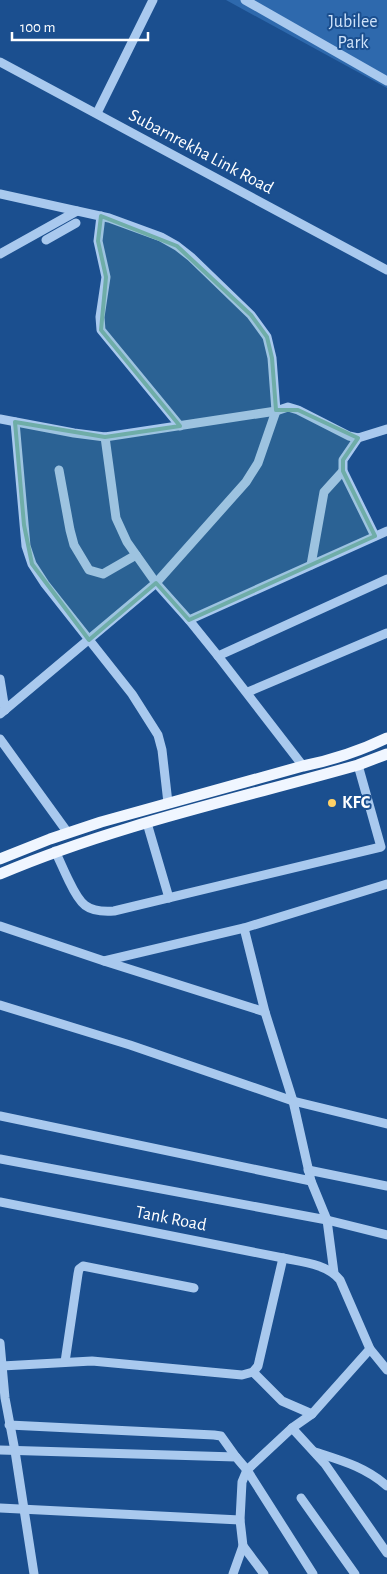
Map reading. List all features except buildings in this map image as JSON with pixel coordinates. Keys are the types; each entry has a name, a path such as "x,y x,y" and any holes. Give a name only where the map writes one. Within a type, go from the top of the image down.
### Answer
{"main road":[{"path":"0,859 68,833 168,803 303,766 329,761 359,751 387,738"},
{"path":"0,874 55,851 147,823 358,765 387,754"}],"street":[{"path":"97,113 152,0"},
{"path":"245,0 387,80"},
{"name":"Subarnrekha Link Road","path":"0,62 97,113 123,129 386,266"},
{"path":"0,194 101,216 161,237 192,257 251,315 267,338 272,358 276,411 258,463 246,482 156,584 2,712"},
{"path":"0,254 77,211"},
{"path":"101,216 98,241 106,277 100,317 102,330 180,426"},
{"path":"46,240 76,223"},
{"path":"0,419 105,437 288,408 298,410 349,436 358,438 387,429"},
{"path":"15,422 26,546 32,564 45,584 132,694 158,735 162,750 168,803"},
{"path":"105,437 116,518 121,531 156,584 190,620 248,692 303,766"},
{"path":"358,438 343,460 343,471 375,536"},
{"path":"59,470 74,545 89,570 104,574 136,555"},
{"path":"311,565 324,492 343,471"},
{"path":"190,620 387,531"},
{"path":"218,656 387,579"},
{"path":"248,692 387,633"},
{"path":"0,679 2,712"},
{"path":"0,739 68,833"},
{"path":"55,851 78,900 91,909 102,912 114,911 381,847 358,765"},
{"path":"147,823 169,898"},
{"path":"104,961 244,928 387,884"},
{"path":"0,926 265,1012"},
{"path":"244,928 265,1012 293,1101 311,1181 327,1220 334,1273 340,1280 370,1349 387,1370"},
{"path":"0,1005 130,1045 293,1101 387,1124"},
{"path":"0,1116 311,1181"},
{"path":"0,1159 327,1220 387,1235"},
{"path":"308,1170 387,1186"},
{"name":"Tank Road","path":"0,1202 283,1258 314,1265 334,1273"},
{"path":"2,1366 92,1362 242,1375 252,1372 258,1366 283,1258"},
{"path":"64,1362 78,1274 83,1266 194,1288"},
{"path":"0,1344 2,1394 15,1451 34,1574"},
{"path":"233,1574 243,1546 240,1520 242,1482 247,1470 292,1428 312,1414 370,1349"},
{"path":"252,1372 282,1401 312,1414"},
{"path":"9,1425 214,1434 221,1436 247,1470 313,1574"},
{"path":"292,1428 315,1452 387,1553"},
{"path":"0,1450 236,1457"},
{"path":"315,1452 356,1465 387,1486"},
{"path":"302,1498 355,1574"},
{"path":"0,1508 240,1520"},
{"path":"243,1546 264,1574"}],"highlighted area":[{"path":"101,216 177,246 251,315 267,337 272,358 276,410 298,410 358,438 343,460 343,471 375,536 189,620 156,583 89,640 32,564 24,525 15,422 105,437 180,426 101,330 106,277 98,241"}],"green space":[{"name":"Jubilee Park","path":"226,0 387,0 387,88"}],"place":[{"name":"KFC","path":"332,803"}]}
